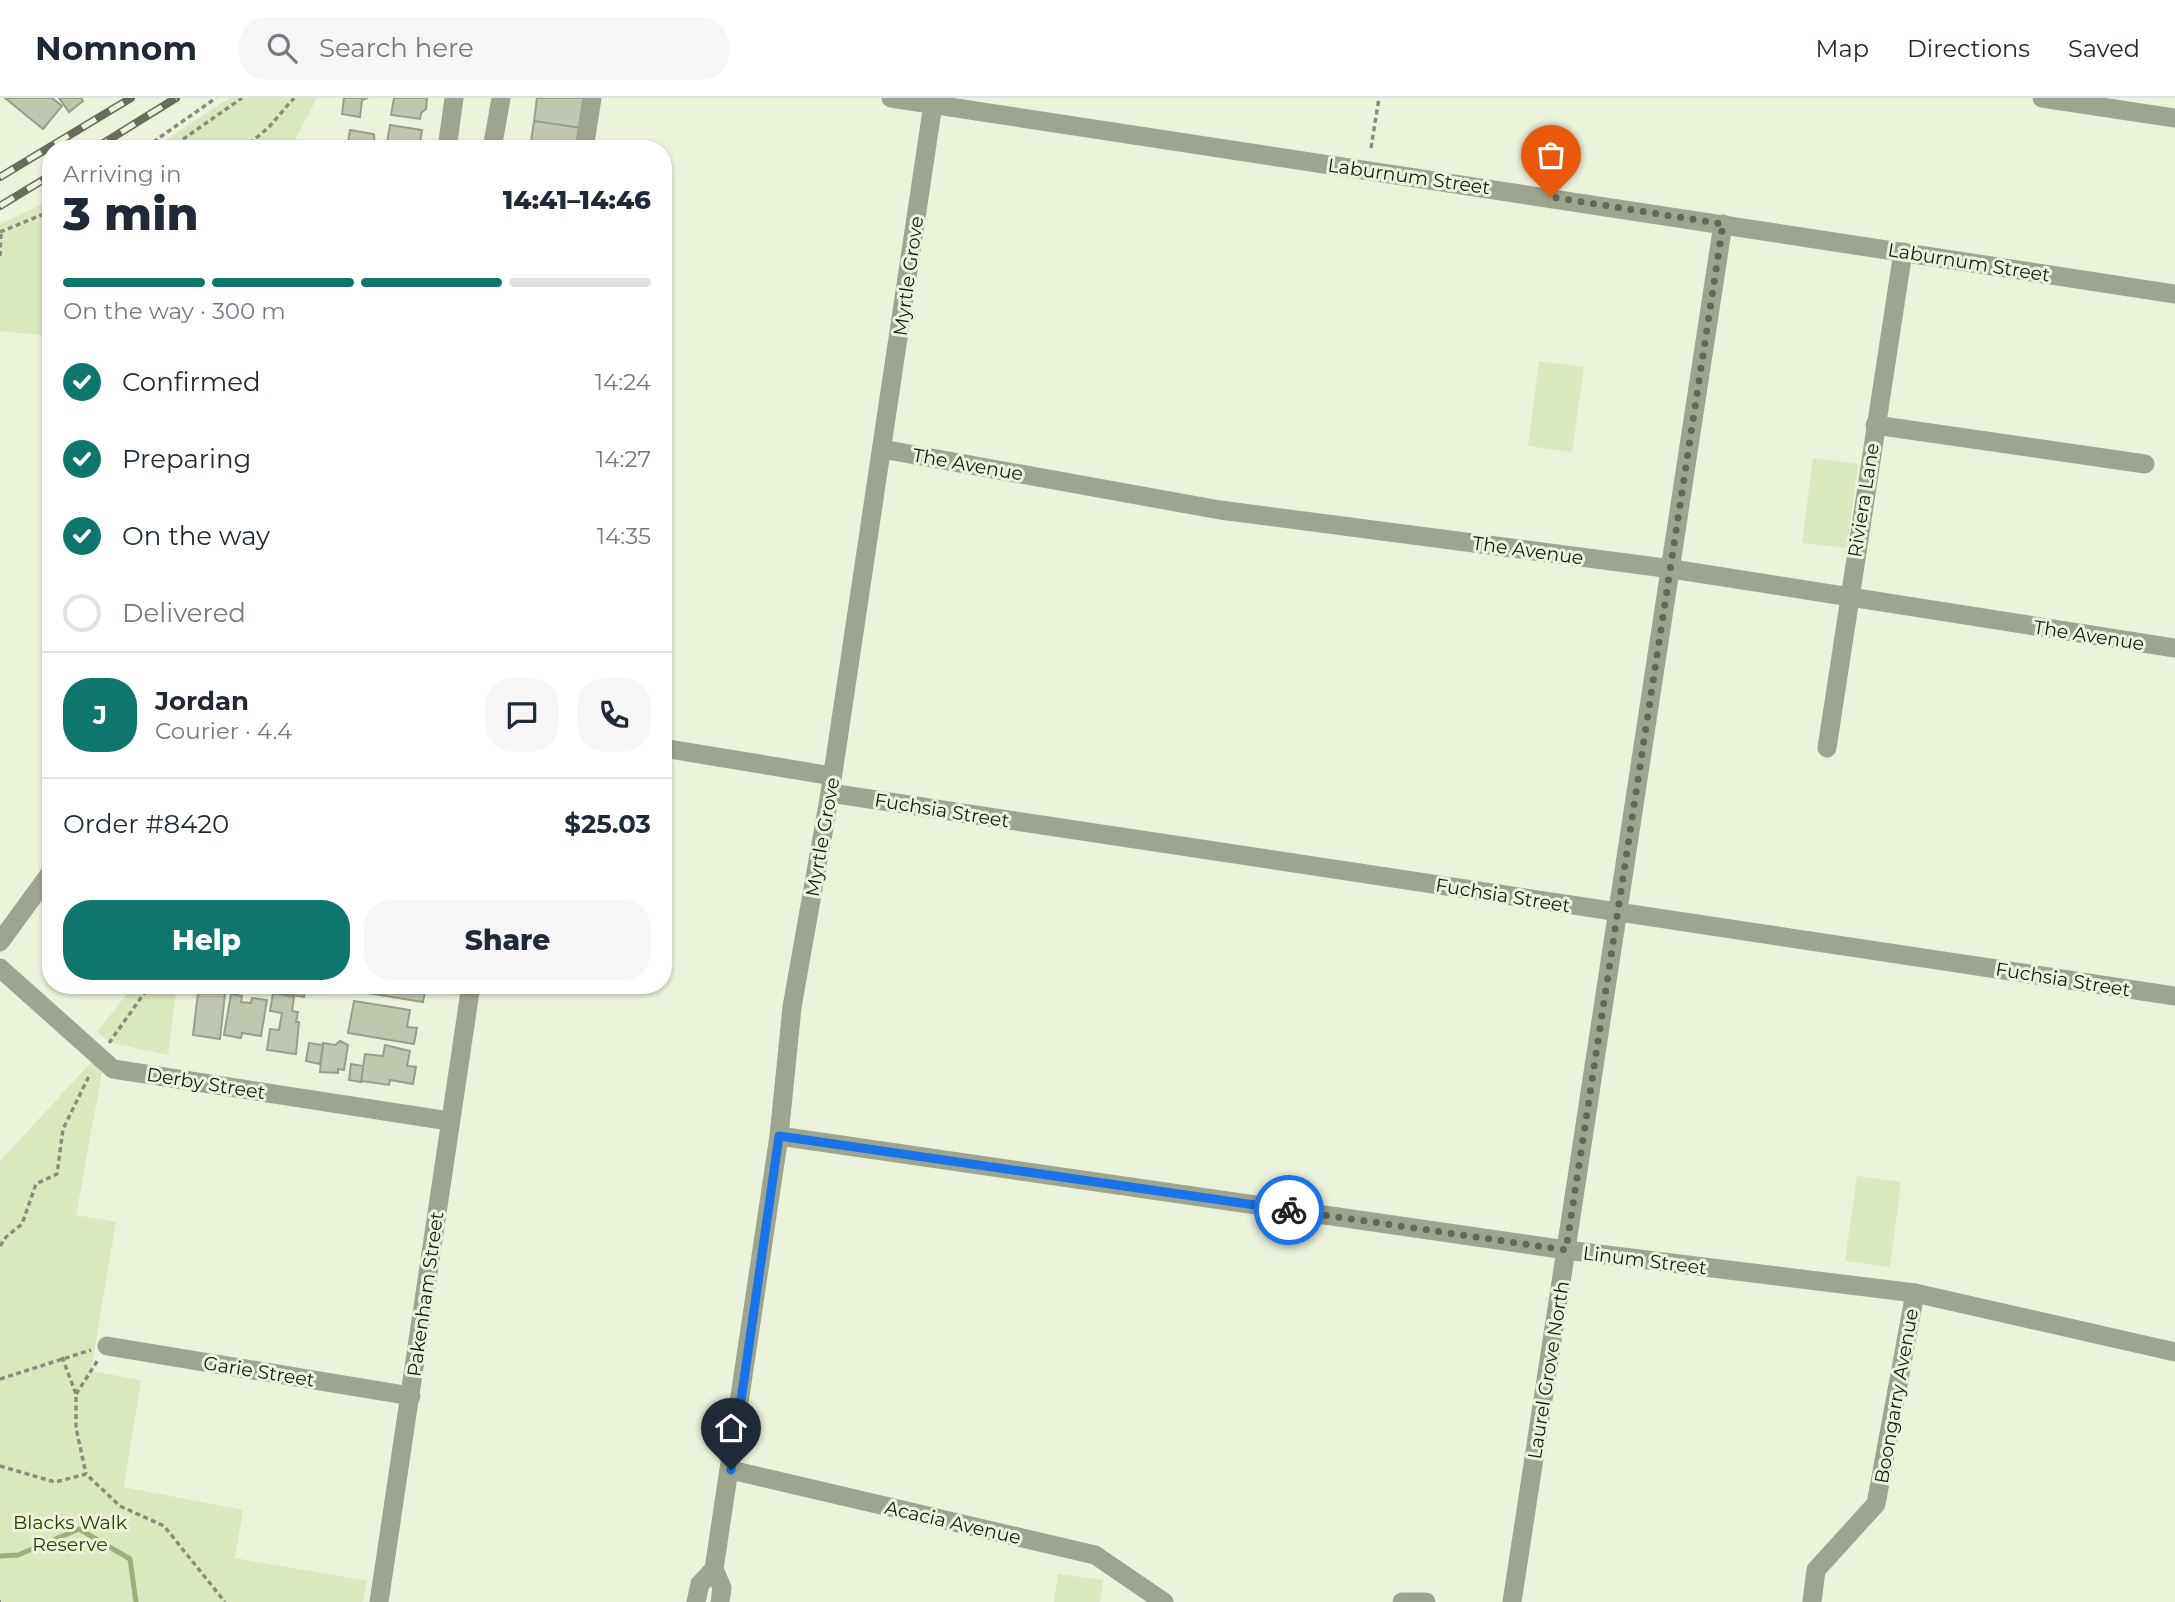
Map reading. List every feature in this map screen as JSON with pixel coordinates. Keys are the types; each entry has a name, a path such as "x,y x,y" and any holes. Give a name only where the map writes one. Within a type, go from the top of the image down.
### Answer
{"street":[{"path":"448,140 454,98"},
{"path":"494,140 501,98"},
{"path":"585,140 592,98"},
{"name":"Laburnum Street","path":"891,98 2175,294"},
{"path":"2042,98 2175,118"},
{"name":"Myrtle Grove","path":"714,1569 731,1470 779,1136 792,1007 831,784 933,104"},
{"name":"Laurel Grove North","path":"1512,1602 1723,224"},
{"name":"Riviera Lane","path":"1827,748 1848,596 1903,252"},
{"path":"1875,425 2145,464"},
{"name":"The Avenue","path":"882,449 1220,510 1672,569 2175,648"},
{"name":"Fuchsia Street","path":"672,750 831,784 1617,912 2175,996"},
{"path":"0,942 42,884"},
{"name":"Derby Street","path":"0,968 113,1069 449,1121"},
{"name":"Pakenham Street","path":"379,1602 470,994"},
{"name":"Linum Street","path":"779,1136 1566,1250 1914,1293 2175,1352"},
{"name":"Boongarry Avenue","path":"1812,1602 1816,1570 1876,1504 1914,1293"},
{"name":"Garie Street","path":"107,1346 411,1396"},
{"name":"Acacia Avenue","path":"731,1470 1095,1555 1164,1602"},
{"path":"696,1602 700,1584 714,1569 722,1588 720,1602"},
{"path":"1402,1602 1426,1602"}],"path":[{"path":"156,140 216,98"},
{"path":"179,140 242,98"},
{"path":"254,140 294,98"},
{"path":"1371,148 1379,98"},
{"path":"0,256 1,232 42,215"},
{"path":"0,1246 6,1237 22,1224 36,1184 57,1174 63,1129 100,1056 144,994"},
{"path":"0,1239 6,1237"},
{"path":"0,1379 62,1357 107,1346"},
{"path":"76,1394 107,1346"},
{"path":"62,1357 76,1394 76,1428 86,1474 120,1506 164,1526 225,1602"},
{"path":"0,1466 55,1482 86,1474"}],"green space":[{"path":"229,98 317,98 295,140 166,140"},
{"path":"42,204 42,335 0,331 0,224"},
{"path":"1539,361 1584,367 1572,452 1528,446"},
{"path":"1813,458 1858,464 1847,548 1802,543"},
{"path":"127,994 176,994 168,1055 111,1043 97,1032"},
{"name":"Blacks Walk Reserve","path":"97,1056 104,1062 76,1215 116,1222 91,1371 141,1380 124,1487 243,1510 235,1558 367,1581 363,1602 0,1602 0,1161"},
{"path":"1857,1176 1901,1182 1890,1267 1845,1261"},
{"path":"1058,1574 1103,1580 1100,1602 1054,1602"}],"building":[{"path":"5,98 52,98 62,106 43,129"},
{"path":"59,98 81,98 83,101 69,112"},
{"path":"344,98 368,98 362,100 360,117 342,114"},
{"path":"394,98 427,98 426,109 421,113 420,119 391,115"},
{"path":"537,98 586,98 581,128 534,121"},
{"path":"534,121 581,128 579,140 531,140"},
{"path":"390,125 422,130 420,140 388,140"},
{"path":"350,130 374,134 374,140 348,140"},
{"path":"198,994 225,994 220,1039 193,1035"},
{"path":"231,994 242,996 241,1002 251,1003 252,998 267,1000 261,1036 242,1033 241,1038 224,1035"},
{"path":"273,994 294,997 292,1011 298,1012 296,1022 299,1022 296,1054 267,1050 270,1029 279,1030 282,1013 270,1011"},
{"path":"373,994 424,994 423,1002"},
{"path":"354,1001 410,1010 407,1027 417,1028 414,1044 348,1033"},
{"path":"340,1041 348,1045 344,1070 338,1069 338,1073 320,1072 323,1043 335,1045"},
{"path":"309,1043 323,1045 320,1064 306,1061"},
{"path":"385,1045 410,1051 407,1066 416,1067 413,1084 390,1080 389,1085 361,1081 365,1054 383,1056"},
{"path":"351,1064 363,1066 361,1082 349,1080"}],"waterway":[{"path":"0,1556 18,1555 79,1529 130,1559 136,1602"}],"railway":[{"path":"61,140 131,98"},
{"path":"108,140 176,98"},
{"path":"0,177 42,152"},
{"path":"0,206 42,180"}],"way so far":[{"path":"1289,1210 1566,1250 1723,224 1551,197"}],"route":[{"path":"731,1470 779,1136 1289,1210"}]}
